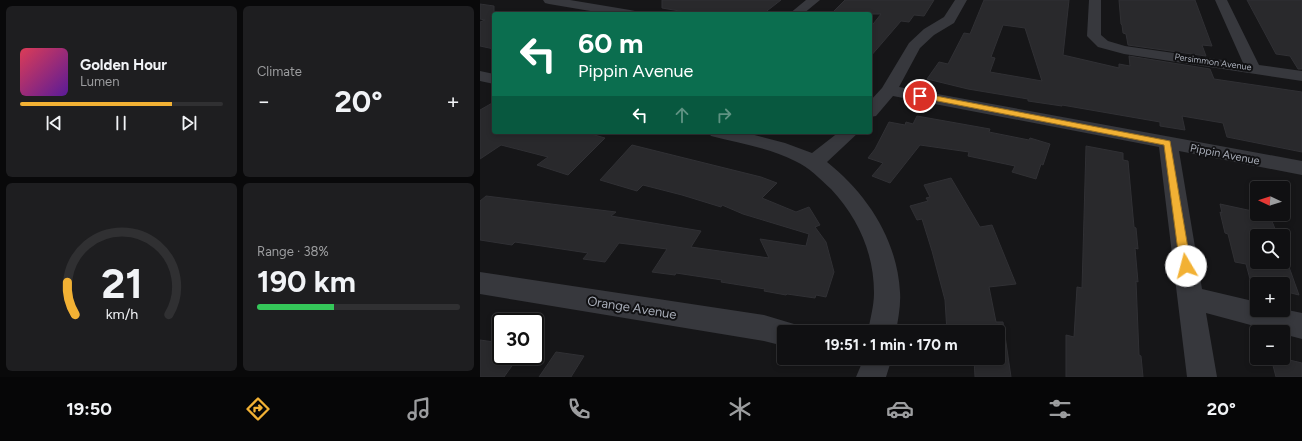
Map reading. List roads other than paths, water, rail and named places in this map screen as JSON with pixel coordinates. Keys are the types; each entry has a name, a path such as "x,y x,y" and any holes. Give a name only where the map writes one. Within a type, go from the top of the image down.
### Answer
{"street":[{"path":"549,0 618,12"},
{"path":"798,12 814,0"},
{"path":"872,110 889,90 914,46 929,32 948,20 961,0"},
{"name":"Persimmon Avenue","path":"1095,0 1094,36 1103,44 1124,50 1302,76"},
{"path":"1221,0 1253,68"},
{"path":"480,76 492,79"},
{"name":"Pippin Avenue","path":"889,90 1302,168"},
{"path":"725,134 776,146 814,162 846,191 866,216 880,248 884,266 887,294 883,325"},
{"path":"814,162 848,134"},
{"path":"1168,143 1202,377"},
{"name":"Orange Avenue","path":"480,283 777,331"},
{"path":"1190,297 1302,326"},
{"path":"870,377 875,365"}]}
